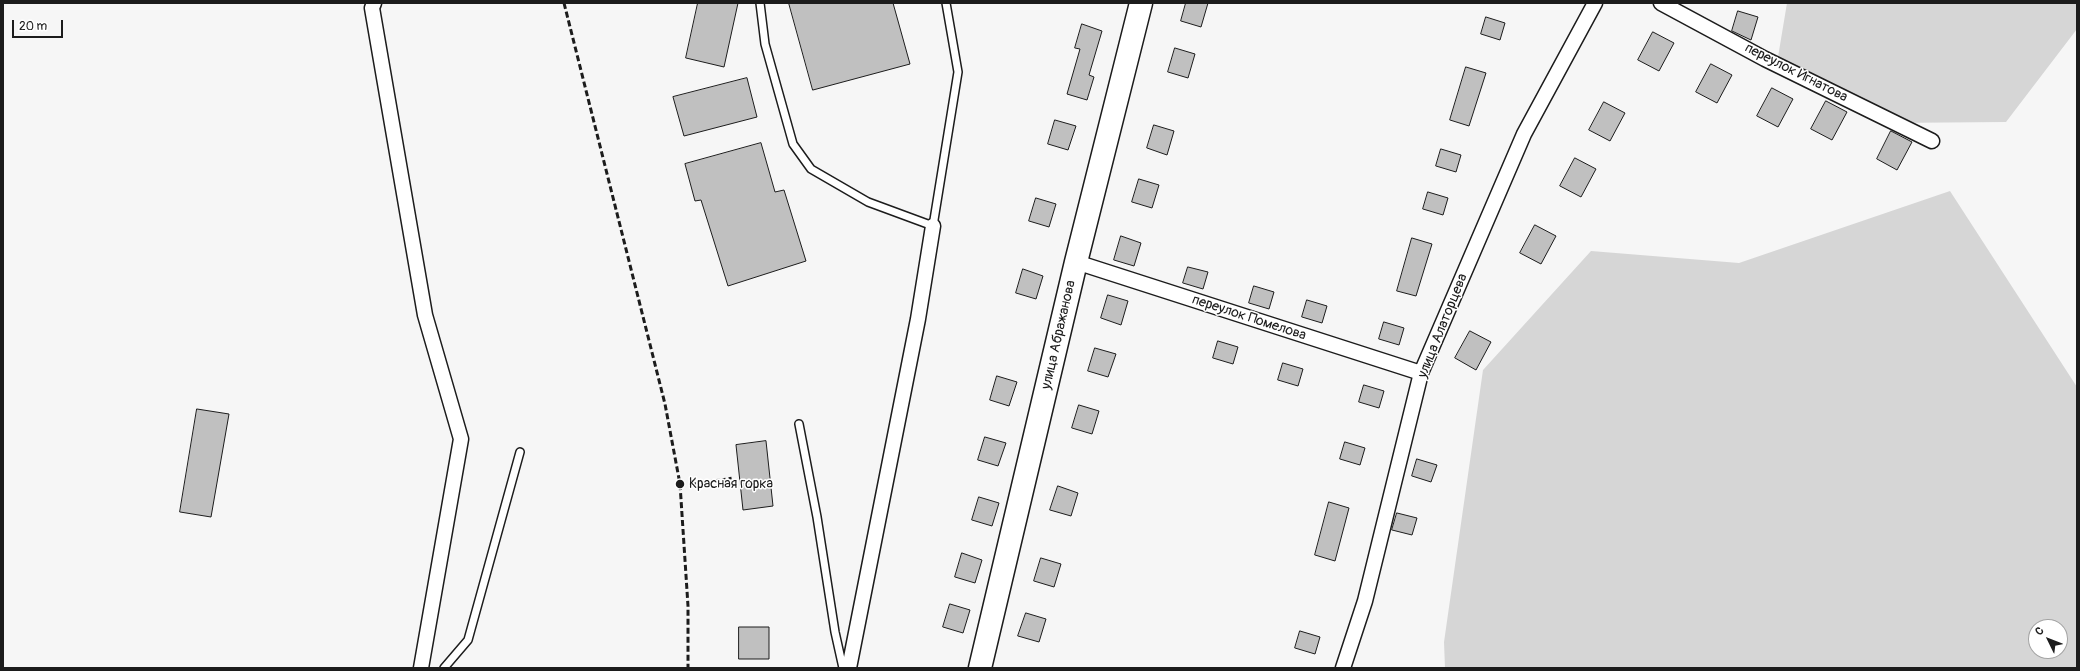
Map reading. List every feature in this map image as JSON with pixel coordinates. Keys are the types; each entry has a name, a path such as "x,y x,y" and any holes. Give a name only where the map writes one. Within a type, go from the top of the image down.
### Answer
{"main road":[{"name":"улица Абражанова","path":"980,668 1076,262 1141,3"}],"street":[{"path":"374,3 372,8 425,315 461,439 421,668"},
{"name":"улица Алаторцева","path":"1343,668 1365,601 1421,373 1524,134 1595,3"},
{"name":"переулок Игнатова","path":"1661,3 1765,58 1932,141"},
{"path":"849,668 918,319 933,226"},
{"name":"переулок Помелова","path":"1076,262 1421,373"}],"lane":[{"path":"760,3 765,44 793,144 811,169 868,202 933,226 958,72 946,3"},
{"path":"799,424 817,517 835,632 843,668"},
{"path":"444,668 468,640 520,452"}],"path":[{"path":"693,484 732,478"}],"shaded area":[{"path":"1787,3 2077,3 2077,29 2006,122 1886,123 1778,57"},
{"path":"1950,191 2077,387 2077,668 1445,668 1444,642 1483,370 1591,251 1739,263"}],"building":[{"path":"698,3 738,3 724,67 686,58"},
{"path":"789,3 893,3 910,64 813,90"},
{"path":"1186,3 1208,3 1201,27 1181,21"},
{"path":"1738,11 1758,17 1751,40 1732,31"},
{"path":"1486,17 1505,23 1500,40 1481,34"},
{"path":"1082,24 1102,31 1089,75 1094,77 1087,100 1067,94 1080,49 1075,48"},
{"path":"1653,32 1674,43 1659,71 1638,60"},
{"path":"1175,48 1195,54 1188,78 1168,72"},
{"path":"1711,64 1732,75 1717,103 1696,92"},
{"path":"1466,67 1486,73 1469,126 1450,120"},
{"path":"747,78 757,117 684,136 673,97"},
{"path":"1772,88 1793,99 1778,127 1757,116"},
{"path":"1826,101 1847,112 1832,140 1811,129"},
{"path":"1604,102 1625,113 1610,141 1589,130"},
{"path":"1055,120 1076,126 1068,150 1048,144"},
{"path":"1154,125 1174,131 1167,155 1147,148"},
{"path":"1891,131 1912,142 1897,170 1877,159"},
{"path":"761,143 775,192 784,190 806,261 728,286 701,200 695,201 685,164"},
{"path":"1441,149 1461,155 1456,172 1436,166"},
{"path":"1575,158 1596,169 1581,197 1560,186"},
{"path":"1139,179 1159,185 1152,208 1132,202"},
{"path":"1428,192 1448,198 1443,215 1423,209"},
{"path":"1036,198 1056,204 1049,227 1029,221"},
{"path":"1535,225 1556,236 1541,264 1520,253"},
{"path":"1121,236 1141,243 1134,266 1114,260"},
{"path":"1412,238 1432,244 1416,296 1397,291"},
{"path":"1188,267 1208,272 1203,289 1183,283"},
{"path":"1023,269 1043,276 1036,299 1016,293"},
{"path":"1254,286 1274,292 1269,309 1249,303"},
{"path":"1108,295 1128,301 1121,325 1101,318"},
{"path":"1307,300 1327,306 1322,323 1302,317"},
{"path":"1384,322 1404,328 1399,345 1379,339"},
{"path":"1470,331 1491,342 1476,370 1455,358"},
{"path":"1218,341 1238,347 1233,364 1213,358"},
{"path":"1095,348 1116,354 1108,377 1088,371"},
{"path":"1283,363 1303,369 1298,386 1278,380"},
{"path":"997,376 1017,382 1009,406 990,400"},
{"path":"1364,385 1384,391 1379,408 1359,402"},
{"path":"1079,405 1099,411 1092,434 1072,428"},
{"path":"197,409 229,414 211,517 180,512"},
{"path":"985,437 1006,443 998,466 978,460"},
{"path":"766,441 773,506 743,510 736,445"},
{"path":"1345,442 1365,448 1360,465 1340,459"},
{"path":"1417,459 1437,465 1431,482 1412,476"},
{"path":"1058,486 1078,493 1071,516 1050,510"},
{"path":"979,497 999,503 992,526 972,520"},
{"path":"1329,502 1349,508 1335,561 1315,555"},
{"path":"1397,513 1417,518 1412,535 1392,530"},
{"path":"962,553 982,560 975,583 955,577"},
{"path":"1041,558 1061,564 1054,587 1034,581"},
{"path":"950,604 970,610 963,633 943,627"},
{"path":"1026,613 1046,619 1039,642 1018,636"},
{"path":"739,627 769,627 769,659 739,659"},
{"path":"1300,631 1320,637 1315,654 1295,648"}],"railway":[{"path":"564,3 665,404 680,484 688,606 688,668"}],"place":[{"name":"Красная горка","path":"680,484"}]}
